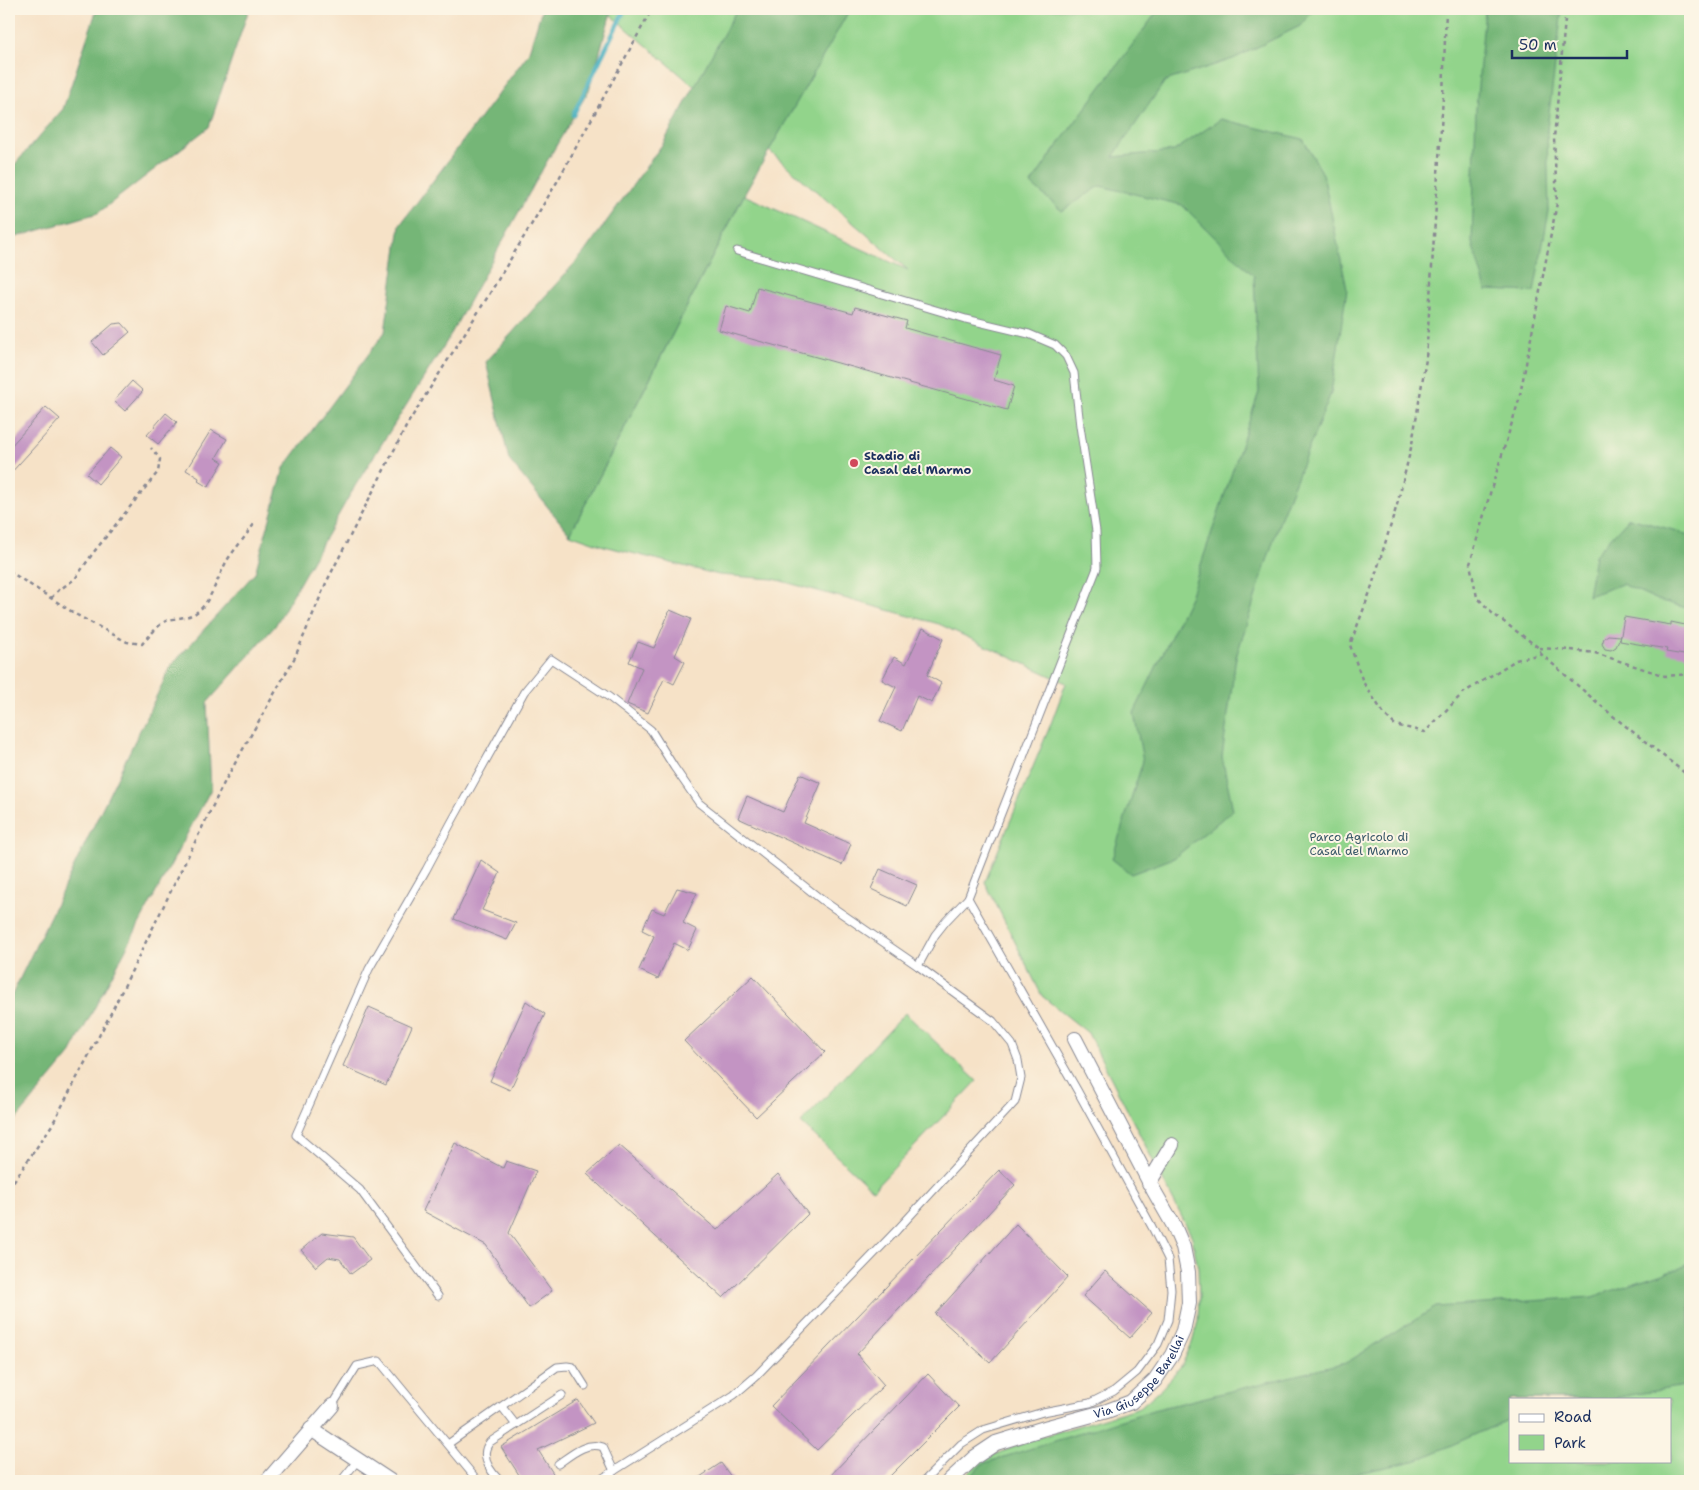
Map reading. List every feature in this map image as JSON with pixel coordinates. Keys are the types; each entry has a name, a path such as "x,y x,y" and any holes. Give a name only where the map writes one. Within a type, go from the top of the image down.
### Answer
{"street":[{"name":"Via Giuseppe Barellai","path":"949,1481 975,1456 996,1443 1107,1412 1131,1402 1155,1380 1172,1355 1183,1331 1188,1303 1188,1272 1174,1226 1074,1039"},
{"path":"1149,1182 1172,1145"},
{"path":"273,1479 311,1429 332,1406"},
{"path":"311,1429 390,1481"}],"lane":[{"path":"737,251 966,319 1029,334 1054,345 1066,356 1074,372 1096,531 1098,568 968,898 935,935 918,966"},
{"path":"438,1296 360,1190 296,1135 369,969 524,692 551,659 609,697 651,730 699,803 822,900 918,966 993,1021 1012,1044 1018,1060 1020,1078 1014,1102 897,1230 756,1376 734,1395 598,1481"},
{"path":"924,1481 961,1444 982,1430 1035,1414 1090,1403 1114,1391 1138,1372 1158,1344 1168,1320 1171,1290 1168,1259 1152,1227 968,898"},
{"path":"332,1406 357,1366 378,1361 478,1481"},
{"path":"448,1444 557,1367 573,1367 585,1386"},
{"path":"500,1481 489,1470 485,1455 486,1447 516,1424 562,1395"},
{"path":"502,1406 516,1424"},
{"path":"558,1464 583,1447 596,1445 603,1447 614,1471"},
{"path":"341,1481 358,1460"}],"path":[{"path":"9,1188 52,1125 109,1017 225,781 295,657 326,583 408,424 557,182 652,9"},
{"path":"1446,9 1443,97 1426,359 1412,444 1397,505 1370,592 1350,645 1363,682 1384,714 1395,725 1424,732 1463,693 1516,660 1541,654"},
{"path":"1566,9 1554,138 1557,203 1519,400 1470,564 1477,597 1492,613 1539,648 1595,653 1665,676 1690,674"},
{"path":"51,598 58,590 75,579 93,553 158,472 160,459 152,448"},
{"path":"9,571 77,615 127,642 142,644 164,622 197,612 211,595 229,558 256,521"},
{"path":"1539,648 1541,654 1690,778"}],"green space":[{"path":"97,9 249,9 209,127 98,213 9,239 9,171 63,109"},
{"path":"542,9 612,9 589,90 447,341 355,486 275,626 207,703 211,789 69,1056 9,1128 9,1001 171,666 255,573 284,468 385,332 400,225 528,54"},
{"name":"Parco Agricolo di Casal del Marmo","path":"604,9 1690,9 1690,1481 960,1481 981,1460 1034,1439 1140,1407 1162,1388 1181,1367 1192,1343 1198,1321 1198,1269 1192,1237 1088,1033 1042,996 985,882 1066,683 939,624 774,579 719,575 604,546 570,534 744,195 908,270"},
{"path":"737,9 850,9 744,195 570,534 509,460 486,362 583,254 664,142"},
{"path":"1159,9 1314,9 1300,26 1233,59 1165,81 1113,157 1174,151 1221,119 1303,139 1323,174 1347,289 1331,393 1281,517 1236,657 1222,757 1233,810 1174,858 1131,874 1112,859 1143,761 1134,713 1190,597 1259,392 1254,276 1182,205 1100,186 1062,211 1031,184"},
{"path":"1485,9 1562,9 1547,129 1549,211 1534,292 1486,290 1472,243 1476,108"},
{"path":"1629,518 1690,536 1690,609 1658,600 1622,584 1588,596 1595,555"},
{"path":"905,1013 977,1081 873,1190 801,1123"},
{"path":"1690,1262 1690,1385 1613,1398 1509,1398 1509,1419 1418,1460 1321,1481 967,1481 982,1464 1153,1410 1346,1363 1436,1307 1592,1297 1678,1269"}],"building":[{"path":"757,287 853,313 855,307 907,321 905,328 1001,355 994,380 1014,386 1007,410 719,330 726,306 750,313"},
{"path":"122,323 130,332 103,355 92,342 113,324"},
{"path":"132,381 143,391 125,411 114,401"},
{"path":"46,407 60,419 9,475 9,448"},
{"path":"166,413 177,422 158,444 147,435"},
{"path":"211,430 227,439 216,458 223,462 208,487 198,481 199,478 186,470"},
{"path":"110,448 121,457 98,484 87,474"},
{"path":"670,610 691,619 675,656 685,662 674,684 664,679 648,713 627,704 642,668 629,662 638,642 654,648"},
{"path":"1624,617 1671,625 1671,622 1690,626 1690,656 1666,652 1667,649 1620,641"},
{"path":"923,628 943,639 927,675 941,683 932,703 917,696 902,731 880,721 896,687 882,680 894,657 906,664"},
{"path":"1608,635 1621,636 1616,647 1611,650 1605,649 1602,644 1604,638"},
{"path":"800,774 821,783 804,823 851,844 842,865 738,818 747,796 783,812"},
{"path":"481,860 500,873 482,910 516,923 507,940 454,919"},
{"path":"880,869 917,885 907,906 871,889"},
{"path":"677,888 697,893 683,923 697,930 688,950 674,943 658,979 639,970 654,936 642,930 652,909 664,914"},
{"path":"753,976 825,1052 756,1117 684,1041"},
{"path":"526,1001 545,1014 510,1090 490,1081"},
{"path":"369,1007 412,1026 386,1085 343,1066"},
{"path":"455,1143 503,1168 506,1161 536,1171 509,1233 552,1291 529,1308 486,1245 423,1211"},
{"path":"619,1145 717,1230 778,1174 808,1214 723,1298 587,1174"},
{"path":"999,1170 1015,1185 857,1354 884,1385 817,1450 771,1406"},
{"path":"1016,1224 1068,1277 990,1363 935,1314"},
{"path":"322,1233 353,1237 370,1260 351,1274 340,1259 328,1257 316,1267 301,1250"},
{"path":"1105,1271 1152,1313 1130,1338 1083,1296"},
{"path":"928,1374 959,1407 885,1481 825,1481"},
{"path":"578,1400 594,1423 538,1450 558,1481 523,1481 501,1447"},
{"path":"721,1463 734,1481 694,1481"}],"waterway":[{"path":"573,115 625,9"}],"place":[{"name":"Stadio di Casal del Marmo","path":"854,463"}]}
